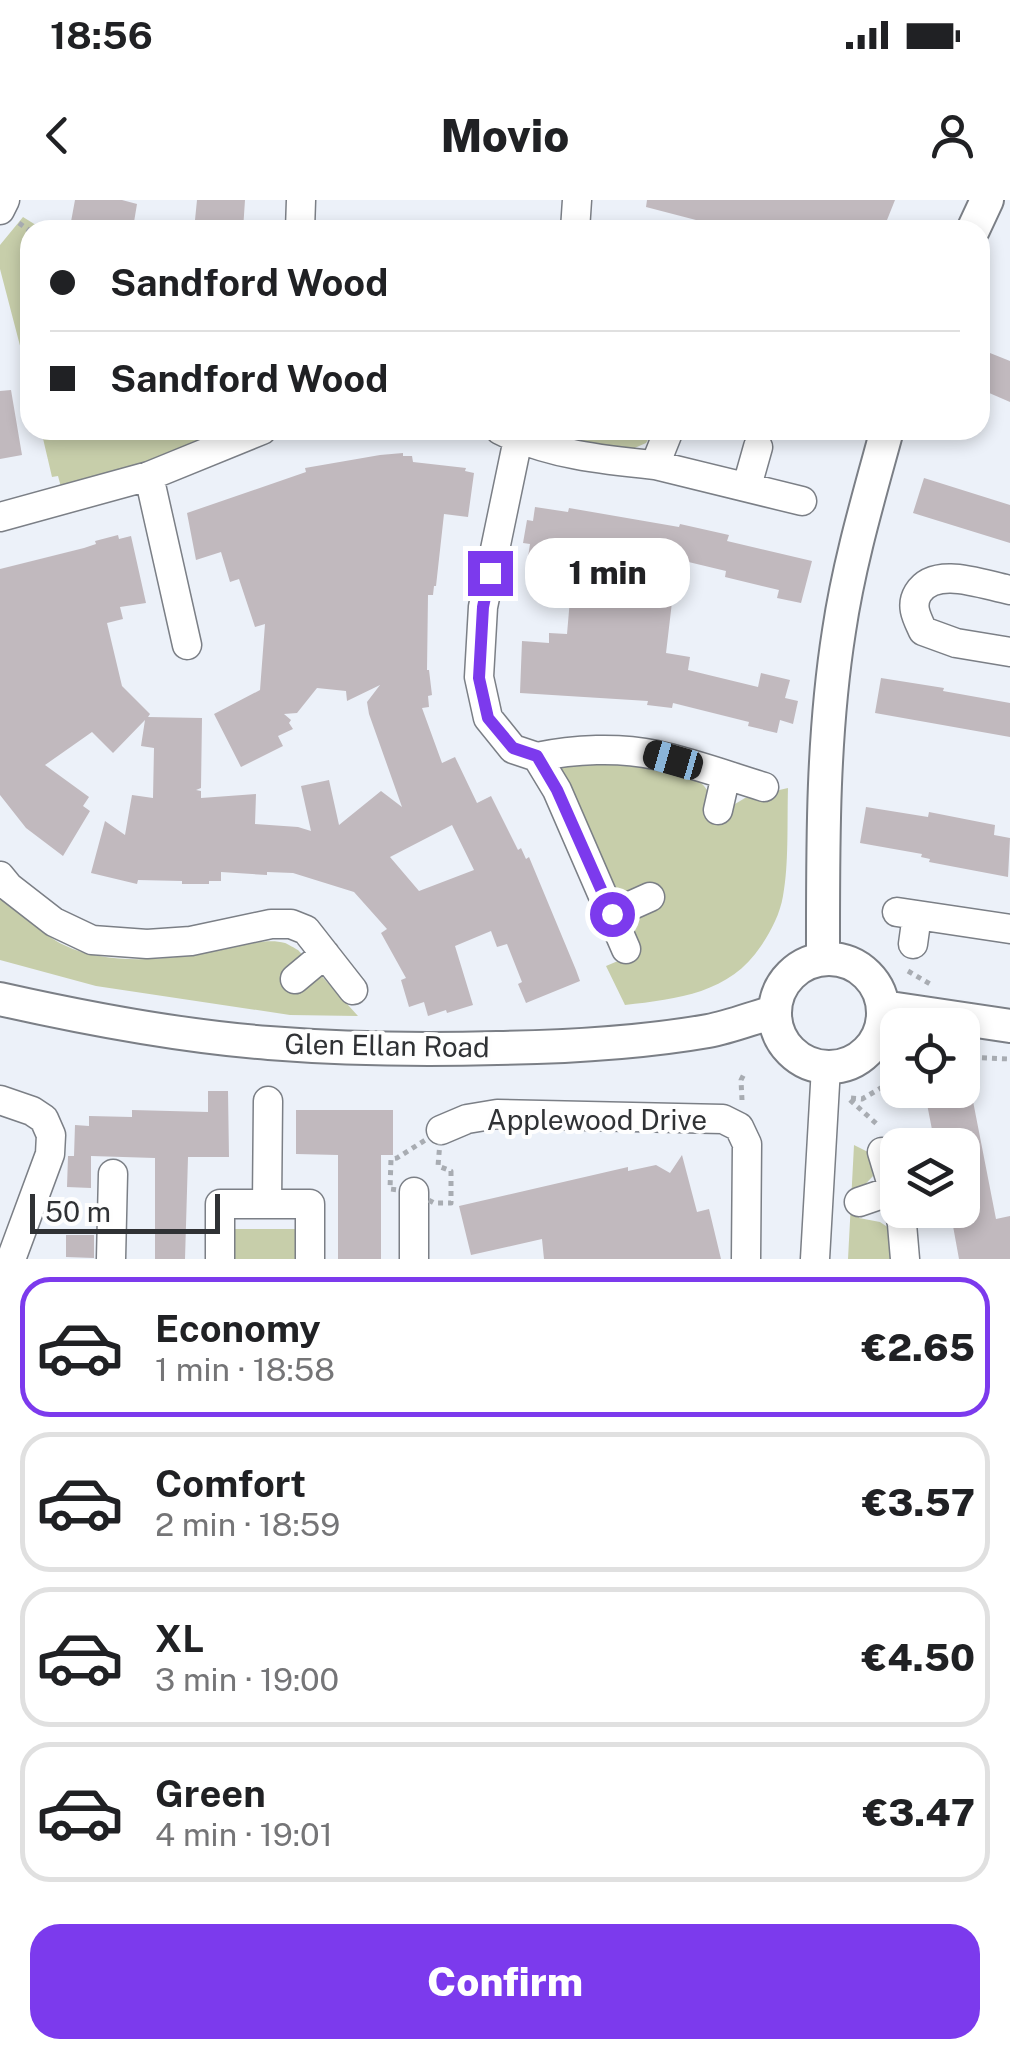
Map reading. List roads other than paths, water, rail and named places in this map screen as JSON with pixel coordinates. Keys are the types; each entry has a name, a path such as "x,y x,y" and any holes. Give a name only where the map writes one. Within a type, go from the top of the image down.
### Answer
{"street":[{"path":"0,210 5,200"},
{"path":"0,516 149,476 237,440"},
{"path":"508,440 483,607 479,678 488,718 513,748 537,756 604,751 654,754 764,787"},
{"path":"530,440 600,460 656,465 802,501"},
{"path":"656,465 665,440"},
{"path":"823,958 826,758 839,631 883,440"},
{"path":"747,486 758,447"},
{"path":"149,476 188,645"},
{"path":"1010,590 942,577 926,582 915,597 914,613 924,630 956,643 1010,652"},
{"path":"537,756 557,790 626,949"},
{"path":"718,810 726,775"},
{"path":"0,876 54,922 92,940 148,944 191,941 271,924 291,924 306,930 353,990"},
{"path":"612,914 650,897"},
{"path":"914,944 907,914 1010,929"},
{"path":"295,979 325,954"},
{"path":"815,1259 825,1082 842,1066 869,1051 878,1038 884,1007 870,976 856,965 823,958 808,962 783,982 774,1012 783,1044 825,1082"},
{"name":"Glen Ellan Road","path":"0,999 111,1022 207,1036 380,1048 520,1048 622,1041 712,1030 774,1012"},
{"path":"884,1007 1010,1026"},
{"path":"0,1100 32,1110 44,1119 51,1135 50,1154 13,1254"},
{"path":"267,1204 268,1102"},
{"name":"Applewood Drive","path":"442,1130 497,1114 723,1119 739,1128 747,1144 746,1259"},
{"path":"111,1259 113,1174"},
{"path":"414,1192 414,1259"},
{"path":"859,1202 880,1202"},
{"path":"220,1259 220,1204 267,1204 310,1204 310,1259"},
{"path":"902,1228 904,1259"}]}
